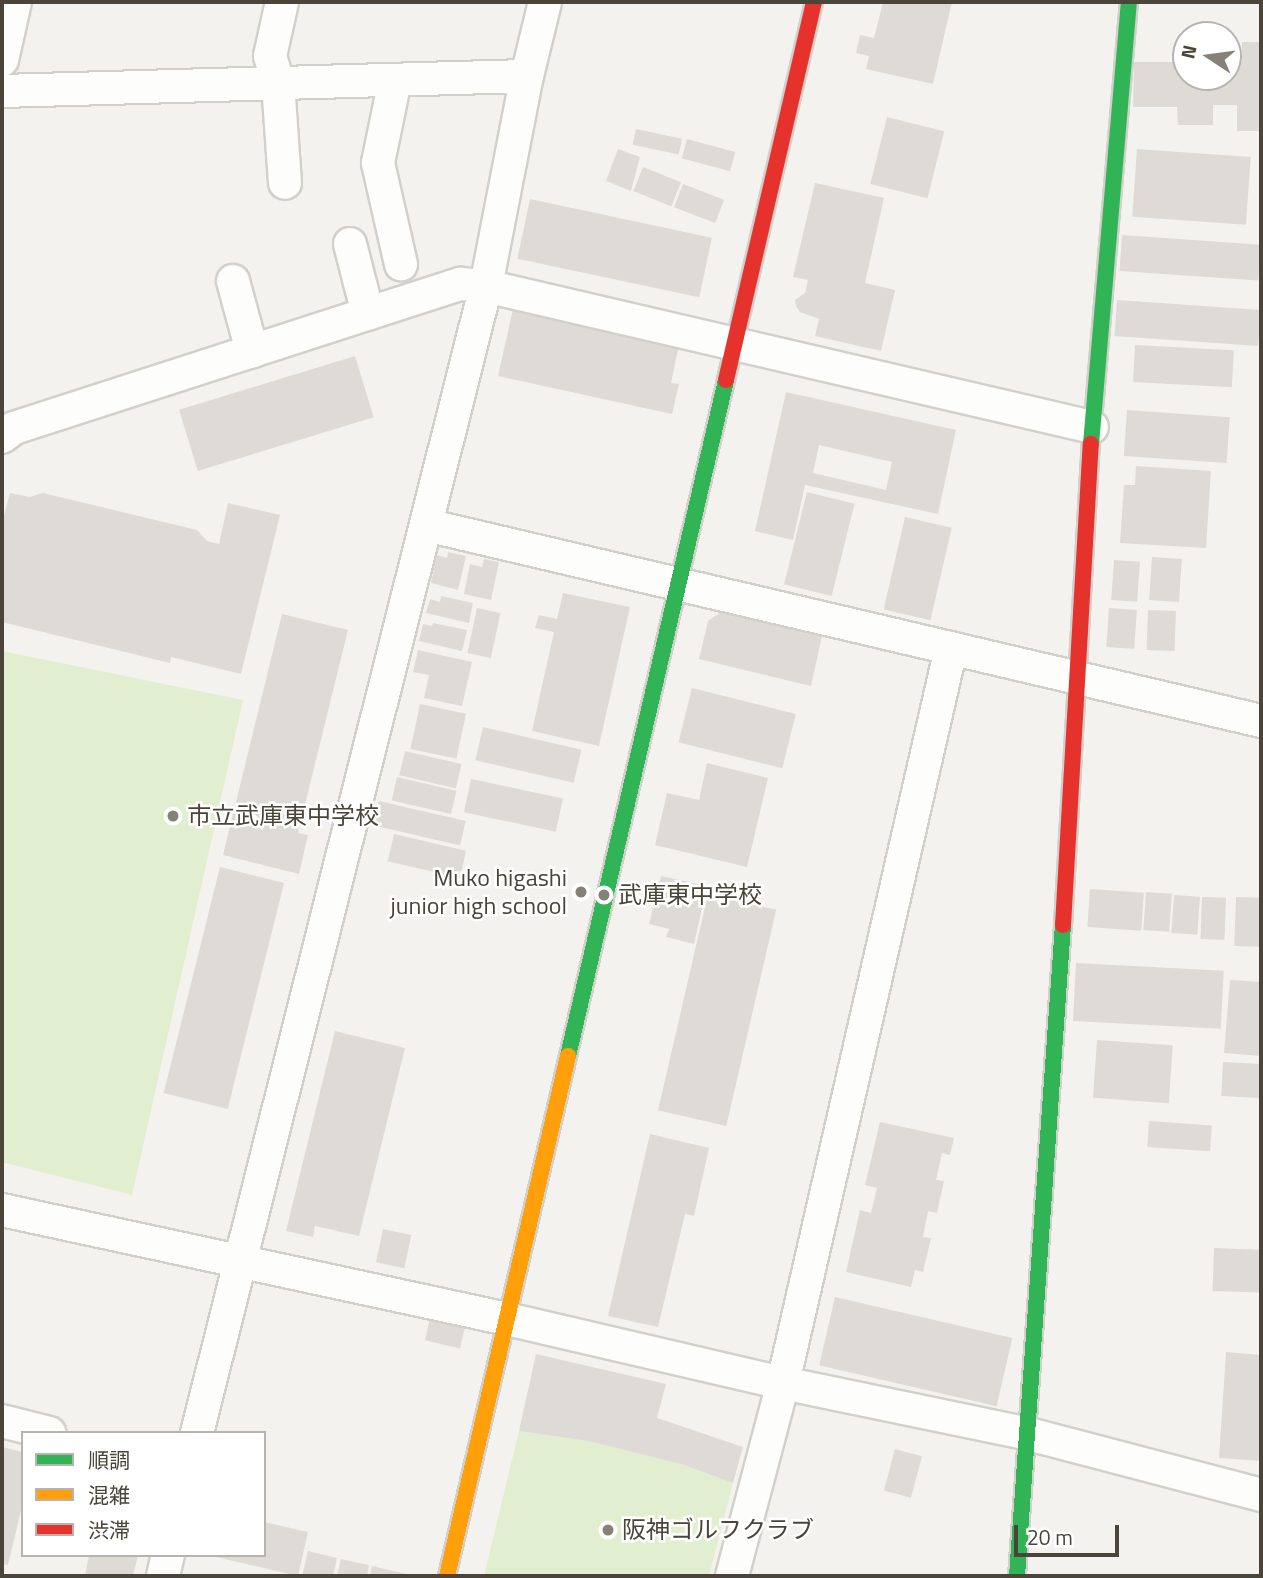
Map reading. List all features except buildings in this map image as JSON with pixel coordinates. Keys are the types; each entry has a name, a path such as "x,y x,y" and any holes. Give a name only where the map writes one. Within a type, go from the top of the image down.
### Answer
{"street":[{"path":"2,60 15,2"},
{"path":"282,2 270,56 278,83 285,183"},
{"path":"197,1431 486,286 527,76 545,2"},
{"path":"446,1576 814,2"},
{"path":"1017,1576 1029,1434 1092,427 1129,2"},
{"path":"2,91 527,76"},
{"path":"395,80 378,163 401,264"},
{"path":"350,244 368,314"},
{"path":"233,281 252,351"},
{"path":"2,436 14,428 461,284 486,286 1092,427"},
{"path":"426,525 1261,721"},
{"path":"732,1576 783,1383 951,648"},
{"path":"2,1210 507,1319 783,1383 1029,1434 1261,1495"},
{"path":"2,1421 41,1431"},
{"path":"163,1576 168,1557"}],"green space":[{"path":"2,651 243,700 132,1195 2,1162"},
{"name":"阪神ゴルフクラブ","path":"519,1431 588,1441 681,1464 733,1483 709,1576 484,1576"}],"traffic: fast":[{"path":"1091,444 1129,2"},
{"path":"568,1056 726,380"},
{"path":"1017,1576 1063,925"}],"traffic: slow":[{"path":"447,1576 568,1056"}],"traffic: jam":[{"path":"726,380 814,2"},
{"path":"1063,925 1091,444"}],"place":[{"name":"市立武庫東中学校","path":"173,816"},
{"name":"Muko higashi junior high school","path":"581,892"},
{"name":"武庫東中学校","path":"604,895"},
{"name":"阪神ゴルフクラブ","path":"608,1530"}]}
